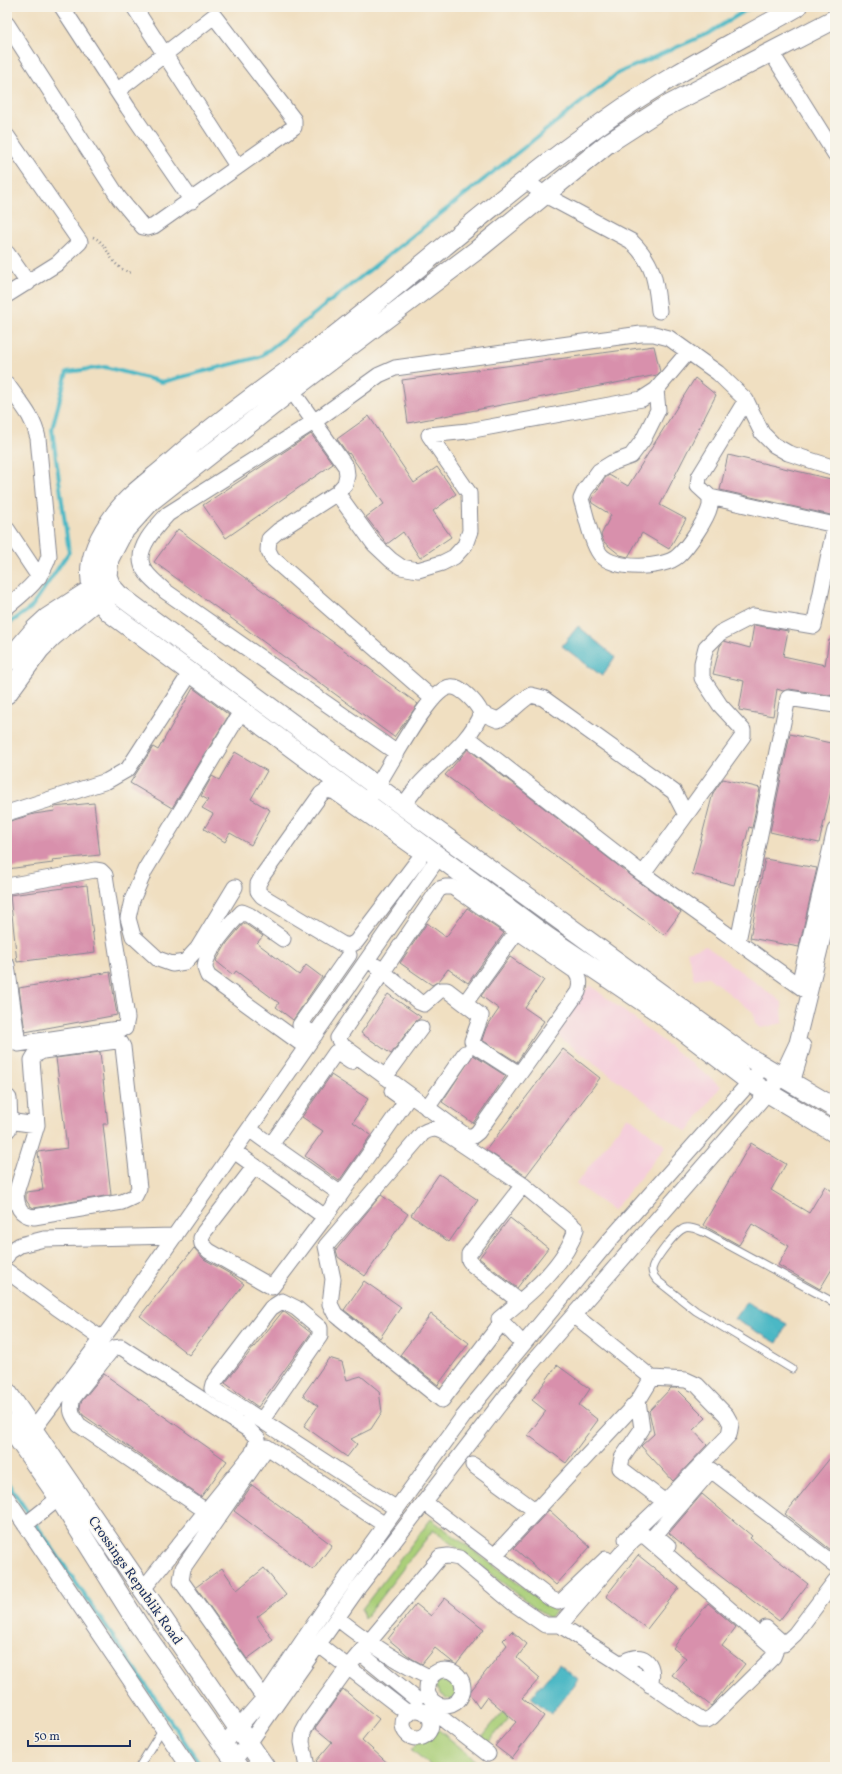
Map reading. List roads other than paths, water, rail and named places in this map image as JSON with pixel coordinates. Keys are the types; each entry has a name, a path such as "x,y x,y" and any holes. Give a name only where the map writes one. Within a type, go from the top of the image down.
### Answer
{"street":[{"path":"62,7 192,201"},
{"path":"134,7 237,166"},
{"path":"797,7 681,73 612,116 455,236 333,336 210,428 124,504 105,531 91,563 95,594 109,612 242,710 363,806 420,852 419,860 365,931 356,942 349,946 342,944 262,896 258,891 258,884 263,875 320,794 327,790 335,792 363,806 438,858 521,926 576,971 580,977 578,992 473,1136 466,1136 342,1045 338,1038 440,889 452,887 521,926 657,1011 750,1082 835,1133"},
{"path":"7,24 119,198 143,227 148,228 154,226 192,201 237,166 294,127 294,120 211,12 165,53 117,91"},
{"path":"835,19 662,108 607,144 477,250 292,390 150,501 124,532 109,559 107,568 110,583 119,595 377,787 763,1067 835,1108"},
{"path":"771,52 835,154"},
{"path":"7,136 80,242 58,263 7,295"},
{"path":"526,181 546,194 631,241 643,252 656,283 659,311"},
{"path":"7,253 28,283"},
{"path":"397,753 165,591 146,573 142,565 141,555 153,532 168,514 314,421 379,375 395,368 641,334 654,334 669,338 718,373 746,400 762,433 774,445 788,453 835,468"},
{"path":"337,493 374,544 401,567 418,570 442,563 454,557 465,545 470,530 469,493 430,435 468,431 628,403 642,399 656,390 688,352"},
{"path":"280,376 292,390 346,467 347,475 346,484 337,493 278,531 269,539 268,550 272,558 433,699"},
{"path":"7,384 27,410 35,424 38,438 49,556 46,568 39,577 7,607"},
{"path":"656,390 658,410 643,440 631,456 612,463 599,471 585,490 581,499 596,548 601,556 608,560 632,567 668,562 678,556 700,524 710,506 710,497"},
{"path":"643,874 743,736 742,730 720,705 702,678 702,663 706,647 720,633 753,616 814,626 835,525 710,497 698,486 699,477 746,400"},
{"path":"7,529 39,577"},
{"path":"7,694 40,649 95,594 110,583"},
{"path":"7,662 34,628 47,618 95,594"},
{"path":"7,813 107,781 128,769 191,672"},
{"path":"363,806 377,787 397,753 433,699 449,687 459,688 478,705 481,713 477,724 467,737 418,786 403,806"},
{"path":"481,713 498,720 507,715 521,701 531,696 543,698 674,792 686,815"},
{"path":"738,941 788,698 835,705"},
{"path":"235,887 198,948 185,962 172,964 158,959 133,936 128,918 132,900 145,870 242,710"},
{"path":"467,737 643,874 804,989"},
{"path":"787,1080 797,1042 804,989 835,830"},
{"path":"33,1430 102,1339 175,1236 438,858"},
{"path":"7,886 95,870 101,871 105,875 127,1022 122,1030 18,1044 10,1005 7,965"},
{"path":"804,989 835,888"},
{"path":"283,939 249,915 242,912 230,924 209,954 205,968 208,976 295,1030 310,1041"},
{"path":"465,1003 521,926"},
{"path":"244,1736 318,1644 348,1602 530,1365 768,1093 787,1080 835,930"},
{"path":"365,931 380,941"},
{"path":"295,1030 349,955"},
{"path":"363,965 380,978 424,1004 440,990 447,990 481,1016 481,1022 472,1041 474,1044 519,1074"},
{"path":"385,1077 421,1028"},
{"path":"116,1041 121,1043 139,1188 135,1196 122,1202 71,1212 34,1217 25,1216 20,1211 16,1202 16,1193 37,1125 32,1060 35,1055 43,1051 116,1041"},
{"path":"255,1166 204,1232 201,1238 202,1244 209,1250 272,1287 341,1194 406,1101 336,1052 271,1145"},
{"path":"427,1108 465,1053"},
{"path":"232,1757 264,1698 385,1525 463,1418 608,1242 763,1067"},
{"path":"7,1099 8,1125 37,1125"},
{"path":"249,1129 341,1194"},
{"path":"502,1322 442,1400 335,1314 330,1304 333,1279 326,1246 423,1133 430,1129 438,1129 447,1134 523,1185 576,1229 573,1240 563,1255 531,1292 499,1320 502,1322 523,1344"},
{"path":"234,1151 324,1217"},
{"path":"520,1302 473,1265 469,1260 469,1254 523,1185"},
{"path":"7,1256 9,1252 20,1245 44,1239 175,1236"},
{"path":"608,1242 627,1254"},
{"path":"7,1271 102,1339"},
{"path":"262,1420 320,1336 320,1328 296,1308 282,1301 271,1308 213,1384 212,1388 397,1509"},
{"path":"424,1502 551,1599 558,1602 563,1600 665,1502 729,1435 731,1424 726,1415 697,1385 686,1380 652,1378 574,1315"},
{"path":"143,1589 206,1511 252,1454 258,1439 249,1430 121,1347 114,1348 108,1353 73,1398 70,1405 71,1414 79,1425 206,1511"},
{"path":"494,1556 638,1401 652,1378"},
{"name":"Crossings Republik Road","path":"7,1392 265,1767"},
{"path":"638,1401 642,1429 622,1458 620,1468 665,1502"},
{"name":"Crossings Republik Road","path":"7,1423 53,1504 232,1757"},
{"path":"264,1698 180,1581 183,1568 267,1447 385,1525"},
{"path":"473,1465 536,1511"},
{"path":"835,1565 711,1470 655,1535 784,1644 795,1634 835,1581"},
{"path":"7,1498 28,1522 54,1570 118,1660 189,1767"},
{"path":"28,1522 53,1504"},
{"path":"308,1767 303,1751 303,1732 315,1712 348,1667 440,1557 448,1556 459,1558 513,1603 545,1624 560,1626 621,1664 702,1720 707,1720 773,1657 775,1652 772,1646 645,1536 638,1536 632,1541 560,1626"},
{"path":"336,1594 348,1602"},
{"path":"337,1618 364,1648 416,1699"},
{"path":"318,1644 409,1714"},
{"path":"364,1648 431,1678"},
{"path":"436,1713 428,1733 420,1738 416,1738 408,1734 404,1726 404,1721 409,1714 417,1711 436,1713 458,1701 461,1696 462,1685 457,1675 446,1671 435,1674 431,1678 428,1684 429,1695 436,1713 488,1754"}],"lane":[{"path":"792,1369 696,1311 653,1276 652,1270 656,1262 677,1232 685,1228 691,1228 706,1233 834,1300"},
{"path":"139,1767 163,1728"}],"water":[{"path":"578,626 615,657 602,676 562,646"},
{"path":"746,1302 787,1324 777,1343 734,1319"},
{"path":"559,1664 578,1680 551,1714 531,1697"}],"waterway":[{"path":"7,625 31,608 69,552 52,429 67,372 105,367 162,382 260,357 618,73 707,34 751,7"},
{"path":"7,1482 202,1767"}]}
